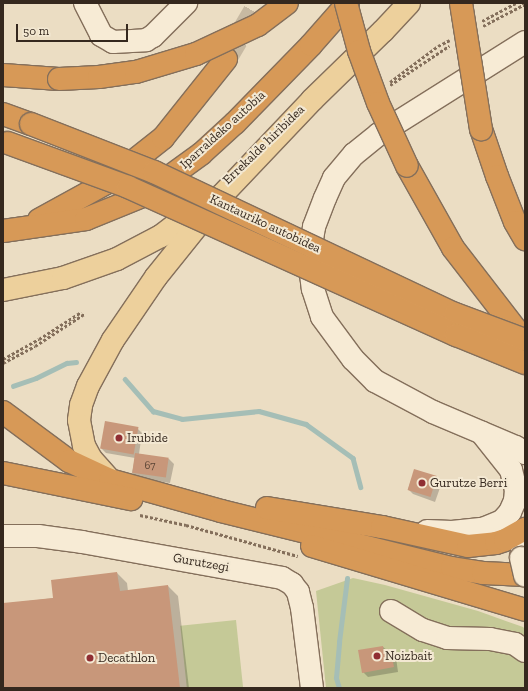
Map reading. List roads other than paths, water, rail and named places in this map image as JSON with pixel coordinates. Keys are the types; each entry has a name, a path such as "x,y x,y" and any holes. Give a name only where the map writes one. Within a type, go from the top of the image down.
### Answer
{"highway":[{"path":"3,75 59,79 99,77 136,72 196,54 258,25 287,3"},
{"path":"347,3 359,51 378,103 407,166 453,248 525,340"},
{"name":"Iparraldeko autobia","path":"3,231 86,219 143,196 201,154 235,122 281,76 347,3"},
{"path":"461,3 481,129 515,222 525,239"},
{"path":"39,220 106,183 163,138 226,59"},
{"name":"Kantauriko autobidea","path":"3,114 154,172 455,314 525,340"},
{"name":"Kantauriko autobidea","path":"6,142 128,187 456,335 525,363"},
{"path":"3,412 69,461 110,480 221,511 452,568 483,573 524,570"},
{"path":"3,472 132,506 221,511"},
{"path":"173,497 217,500 382,527 468,546 483,546 505,540 525,530"},
{"path":"132,506 154,506 297,541 525,610"}],"main road":[{"path":"110,480 91,460 84,446 79,420 88,386 122,328 156,277 222,195 312,100 383,32 409,3"},
{"name":"Errekalde hiribidea","path":"3,290 63,278 90,270 140,249 191,214 276,130 312,100"}],"street":[{"path":"85,3 101,35 113,42 146,40 153,36 186,3"},
{"path":"525,42 379,134 354,154 334,178 325,198 314,227 309,258 313,289 322,317 353,359 375,381 433,412 481,431 516,447 525,453"},
{"path":"481,431 525,443"},
{"path":"382,527 452,532 483,529 502,521 510,512 515,501 515,481 511,470 481,431"},
{"path":"524,570 525,530"},
{"name":"Gurutzegi","path":"3,536 38,536 82,542 282,578 292,584 298,592 302,608 312,688"},
{"path":"391,611 423,630 447,638 490,639 515,644 525,650"}],"waterway":[{"path":"13,386 36,378 67,363 76,362"},
{"path":"125,379 153,411 182,419 259,411 306,424 353,458 361,487"},
{"path":"339,688 336,678 347,579"}],"tunnel":[{"path":"226,59 259,3"}],"place":[{"name":"Irubide","path":"119,438"},
{"name":"Gurutze Berri","path":"422,483"},
{"name":"Noizbait","path":"377,656"},
{"name":"Decathlon","path":"90,658"}]}
